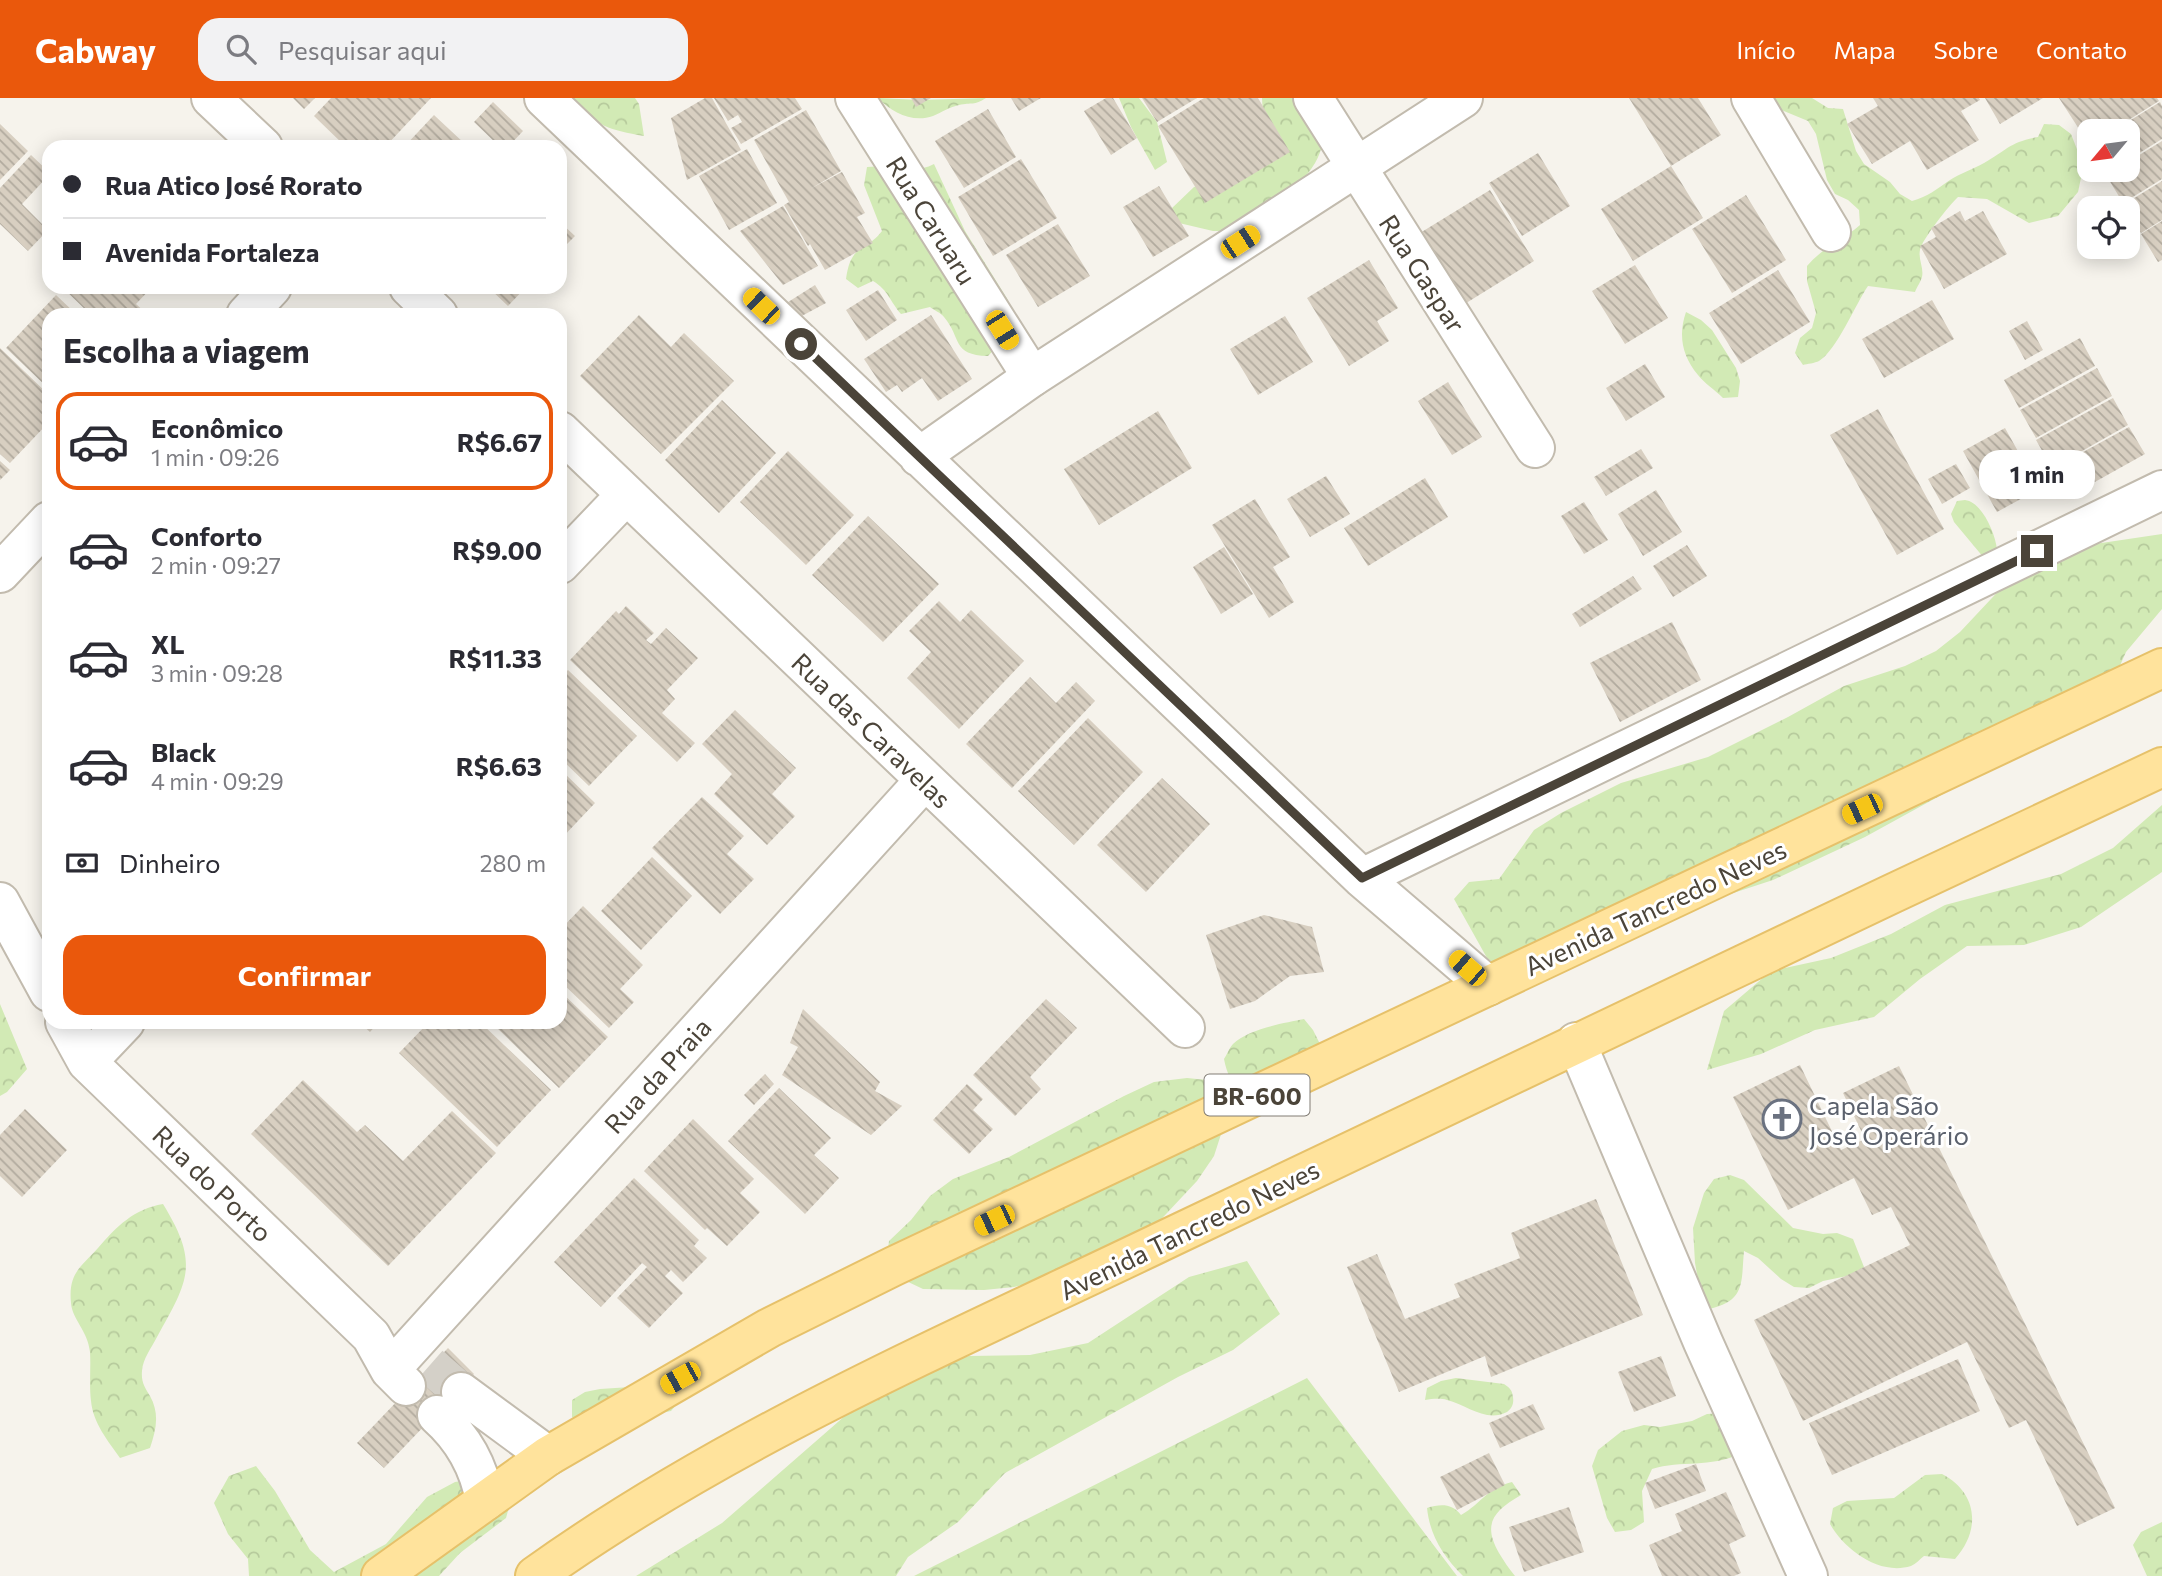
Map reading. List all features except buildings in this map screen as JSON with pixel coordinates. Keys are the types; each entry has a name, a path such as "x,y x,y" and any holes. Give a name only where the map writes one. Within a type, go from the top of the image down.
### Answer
{"main road":[{"name":"Avenida Tancredo Neves","path":"381,1576 548,1456 769,1328 2162,668"},
{"name":"Avenida Tancredo Neves","path":"535,1576 665,1491 803,1415 1576,1042 2162,766"}],"street":[{"path":"211,98 256,140"},
{"path":"544,98 1362,878 1488,986"},
{"name":"Rua Caruaru","path":"855,98 1032,377"},
{"name":"Rua Gaspar","path":"1313,98 1535,448"},
{"path":"919,457 1032,377 1463,98"},
{"path":"1751,98 1831,232"},
{"path":"252,308 266,294"},
{"path":"416,294 431,308"},
{"name":"Rua das Caravelas","path":"567,438 1185,1028"},
{"path":"1362,878 2162,490"},
{"path":"567,557 626,495"},
{"path":"0,573 42,529"},
{"name":"Rua da Praia","path":"410,1367 925,780"},
{"path":"0,902 42,979"},
{"name":"Rua do Porto","path":"69,1029 87,1062 371,1336 410,1367"},
{"path":"87,1062 118,1029"},
{"path":"1576,1042 1703,1342 1808,1576"},
{"path":"485,1501 479,1472 473,1459 446,1423 449,1403 548,1456"}],"green space":[{"path":"573,98 635,98 639,104 644,136 604,126"},
{"path":"878,98 986,98 933,116 918,118 896,112"},
{"path":"1119,98 1139,98 1157,122 1167,162 1155,170 1131,127"},
{"path":"1262,98 1310,98 1322,135 1321,149 1306,176 1245,231 1213,231 1179,223 1171,209 1194,187 1203,184 1263,116"},
{"path":"1765,98 1812,98 1828,108 1843,109 1856,151 1864,164 1912,201 2015,144 2038,137 2044,124 2059,125 2071,134 2077,149 2077,182 2080,182 2078,192 2058,216 2029,223 1987,199 1958,197 1922,245 1922,277 1915,292 1868,286 1826,355 1819,361 1803,365 1795,353 1800,338 1812,328 1816,313 1807,281 1807,266 1860,225 1859,210 1848,200 1835,194 1827,180 1816,134 1808,121 1779,109"},
{"path":"934,164 965,231 1008,300 1010,315 999,344 988,356 976,355 963,349 944,317 930,307 901,314 886,292 873,281 858,288 846,279 855,254 882,231 864,185 867,167 918,169"},
{"path":"1686,312 1712,330 1736,368 1740,381 1738,397 1723,398 1703,381 1688,360 1682,337"},
{"path":"1965,500 1982,512 1994,535 1997,549 1984,558 1954,522 1951,514 1957,501"},
{"path":"2162,534 2162,609 2126,652 2114,679 1966,772 1945,793 1865,837 1773,880 1715,899 1513,976 1487,958 1454,899 1469,882 1499,879 1534,830 1561,813 1621,783 1708,757 1844,686 1905,666 1936,651 1960,632 2006,583 2088,545"},
{"path":"2162,805 2162,872 2081,927 2024,945 1967,946 1920,979 1874,1017 1815,1030 1761,1054 1707,1070 1724,1011 1771,971 1831,958 1891,934 1945,905 2061,874 2113,848"},
{"path":"0,1004 27,1069 7,1092 0,1096"},
{"path":"1304,1019 1321,1046 1305,1087 1290,1103 1278,1108 1266,1109 1254,1105 1235,1086 1228,1073 1224,1059 1230,1047 1248,1034"},
{"path":"1187,1078 1217,1081 1239,1101 1224,1125 1214,1156 1197,1181 1152,1229 1045,1280 1014,1287 984,1290 923,1289 885,1271 889,1241 911,1220 930,1196 953,1179 1009,1157 1154,1082"},
{"path":"1730,1175 1744,1180 1793,1228 1823,1234 1837,1233 1853,1239 1864,1267 1852,1275 1823,1281 1809,1288 1794,1287 1758,1258 1744,1251 1741,1281 1736,1295 1730,1301 1709,1309 1701,1296 1695,1263 1693,1228 1704,1193 1714,1179"},
{"path":"163,1204 182,1242 186,1258 185,1272 176,1301 143,1366 143,1382 156,1416 150,1448 120,1458 102,1431 92,1409 89,1345 72,1309 72,1284 81,1266 119,1226 143,1210"},
{"path":"1247,1261 1280,1314 1233,1350 1178,1377 1005,1473 958,1522 908,1557 896,1576 636,1576 722,1523 862,1401 913,1373 969,1356 1030,1355 1088,1343 1189,1277"},
{"path":"1307,1378 1457,1576 914,1576"},
{"path":"1456,1378 1504,1384 1512,1393 1512,1406 1507,1412 1492,1415 1447,1400 1425,1400 1427,1388"},
{"path":"661,1385 681,1399 671,1411 585,1429 572,1417 572,1400 585,1392"},
{"path":"1724,1413 1739,1454 1707,1463 1652,1469 1642,1491 1644,1522 1631,1530 1615,1532 1607,1518 1592,1466 1598,1450 1622,1431 1644,1425 1660,1427 1692,1421 1707,1414"},
{"path":"256,1466 275,1491 310,1550 334,1572 386,1544 427,1497 455,1482 489,1476 514,1489 506,1518 460,1553 439,1576 249,1576 248,1559 228,1534 214,1503 229,1476"},
{"path":"1942,1474 1963,1491 1972,1513 1969,1536 1955,1559 1924,1556 1911,1566 1899,1568 1875,1564 1844,1543 1830,1524 1833,1508 1847,1501 1894,1498 1925,1475"},
{"path":"1512,1482 1521,1495 1498,1512 1493,1519 1491,1534 1499,1553 1515,1576 1463,1576 1439,1545 1431,1528 1427,1508 1446,1506 1454,1508 1461,1515 1496,1488"},
{"path":"2162,1522 2162,1576 2147,1576 2133,1545 2141,1532"}],"tunnel":[{"path":"430,1365 461,1392"}],"place":[{"name":"Capela São José Operário","path":"1782,1119"}],"route":[{"path":"801,344 1362,878 2037,551"}]}
